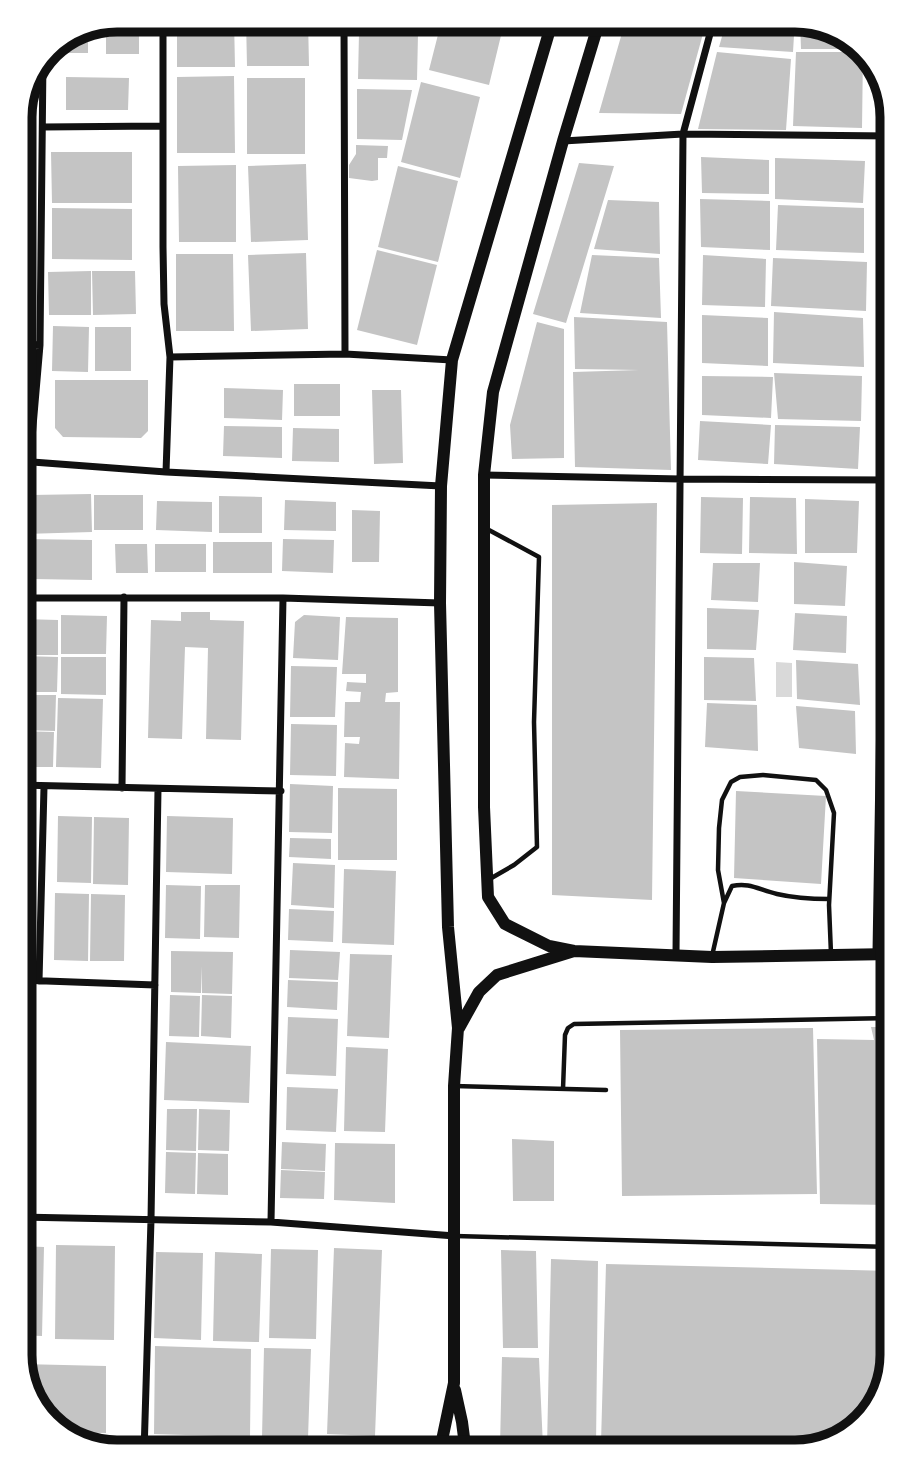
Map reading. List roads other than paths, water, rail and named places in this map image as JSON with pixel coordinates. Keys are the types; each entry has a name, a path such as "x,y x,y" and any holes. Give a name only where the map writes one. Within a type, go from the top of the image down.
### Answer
{"street":[{"path":"163,32 161,126 164,293 170,357 166,472"},
{"path":"344,32 345,355"},
{"path":"442,1440 454,1383 453,1086 458,1028 447,928 440,603 442,486 453,360 549,32"},
{"path":"596,32 493,392 484,475 484,807 488,897 505,924 549,946 575,951 712,957 880,953"},
{"path":"676,955 683,134 710,32"},
{"path":"32,438 40,345 43,74"},
{"path":"43,127 161,126"},
{"path":"563,141 683,134 880,136"},
{"path":"32,345 40,345"},
{"path":"170,357 345,355 453,360"},
{"path":"32,462 166,472 442,486"},
{"path":"484,475 880,480"},
{"path":"122,788 124,597"},
{"path":"32,598 284,598 440,603"},
{"path":"271,1222 284,598"},
{"path":"876,953 880,709"},
{"path":"32,786 281,791"},
{"path":"40,981 44,787"},
{"path":"144,1440 158,789"},
{"path":"458,1028 479,992 498,975 575,951"},
{"path":"32,981 155,985"},
{"path":"32,1217 271,1222 455,1236"},
{"path":"454,1383 465,1440"}],"lane":[{"path":"484,527 539,557 534,722 537,847 488,880"},
{"path":"724,903 718,870 721,811 725,790 731,782 740,777 763,775 816,780 826,790 834,813 829,898 831,955"},
{"path":"712,957 724,903 732,886 744,883 774,894 802,899 829,898"},
{"path":"563,1089 565,1035 568,1028 574,1024 880,1018"},
{"path":"453,1086 606,1090"},
{"path":"455,1236 880,1247"}]}
